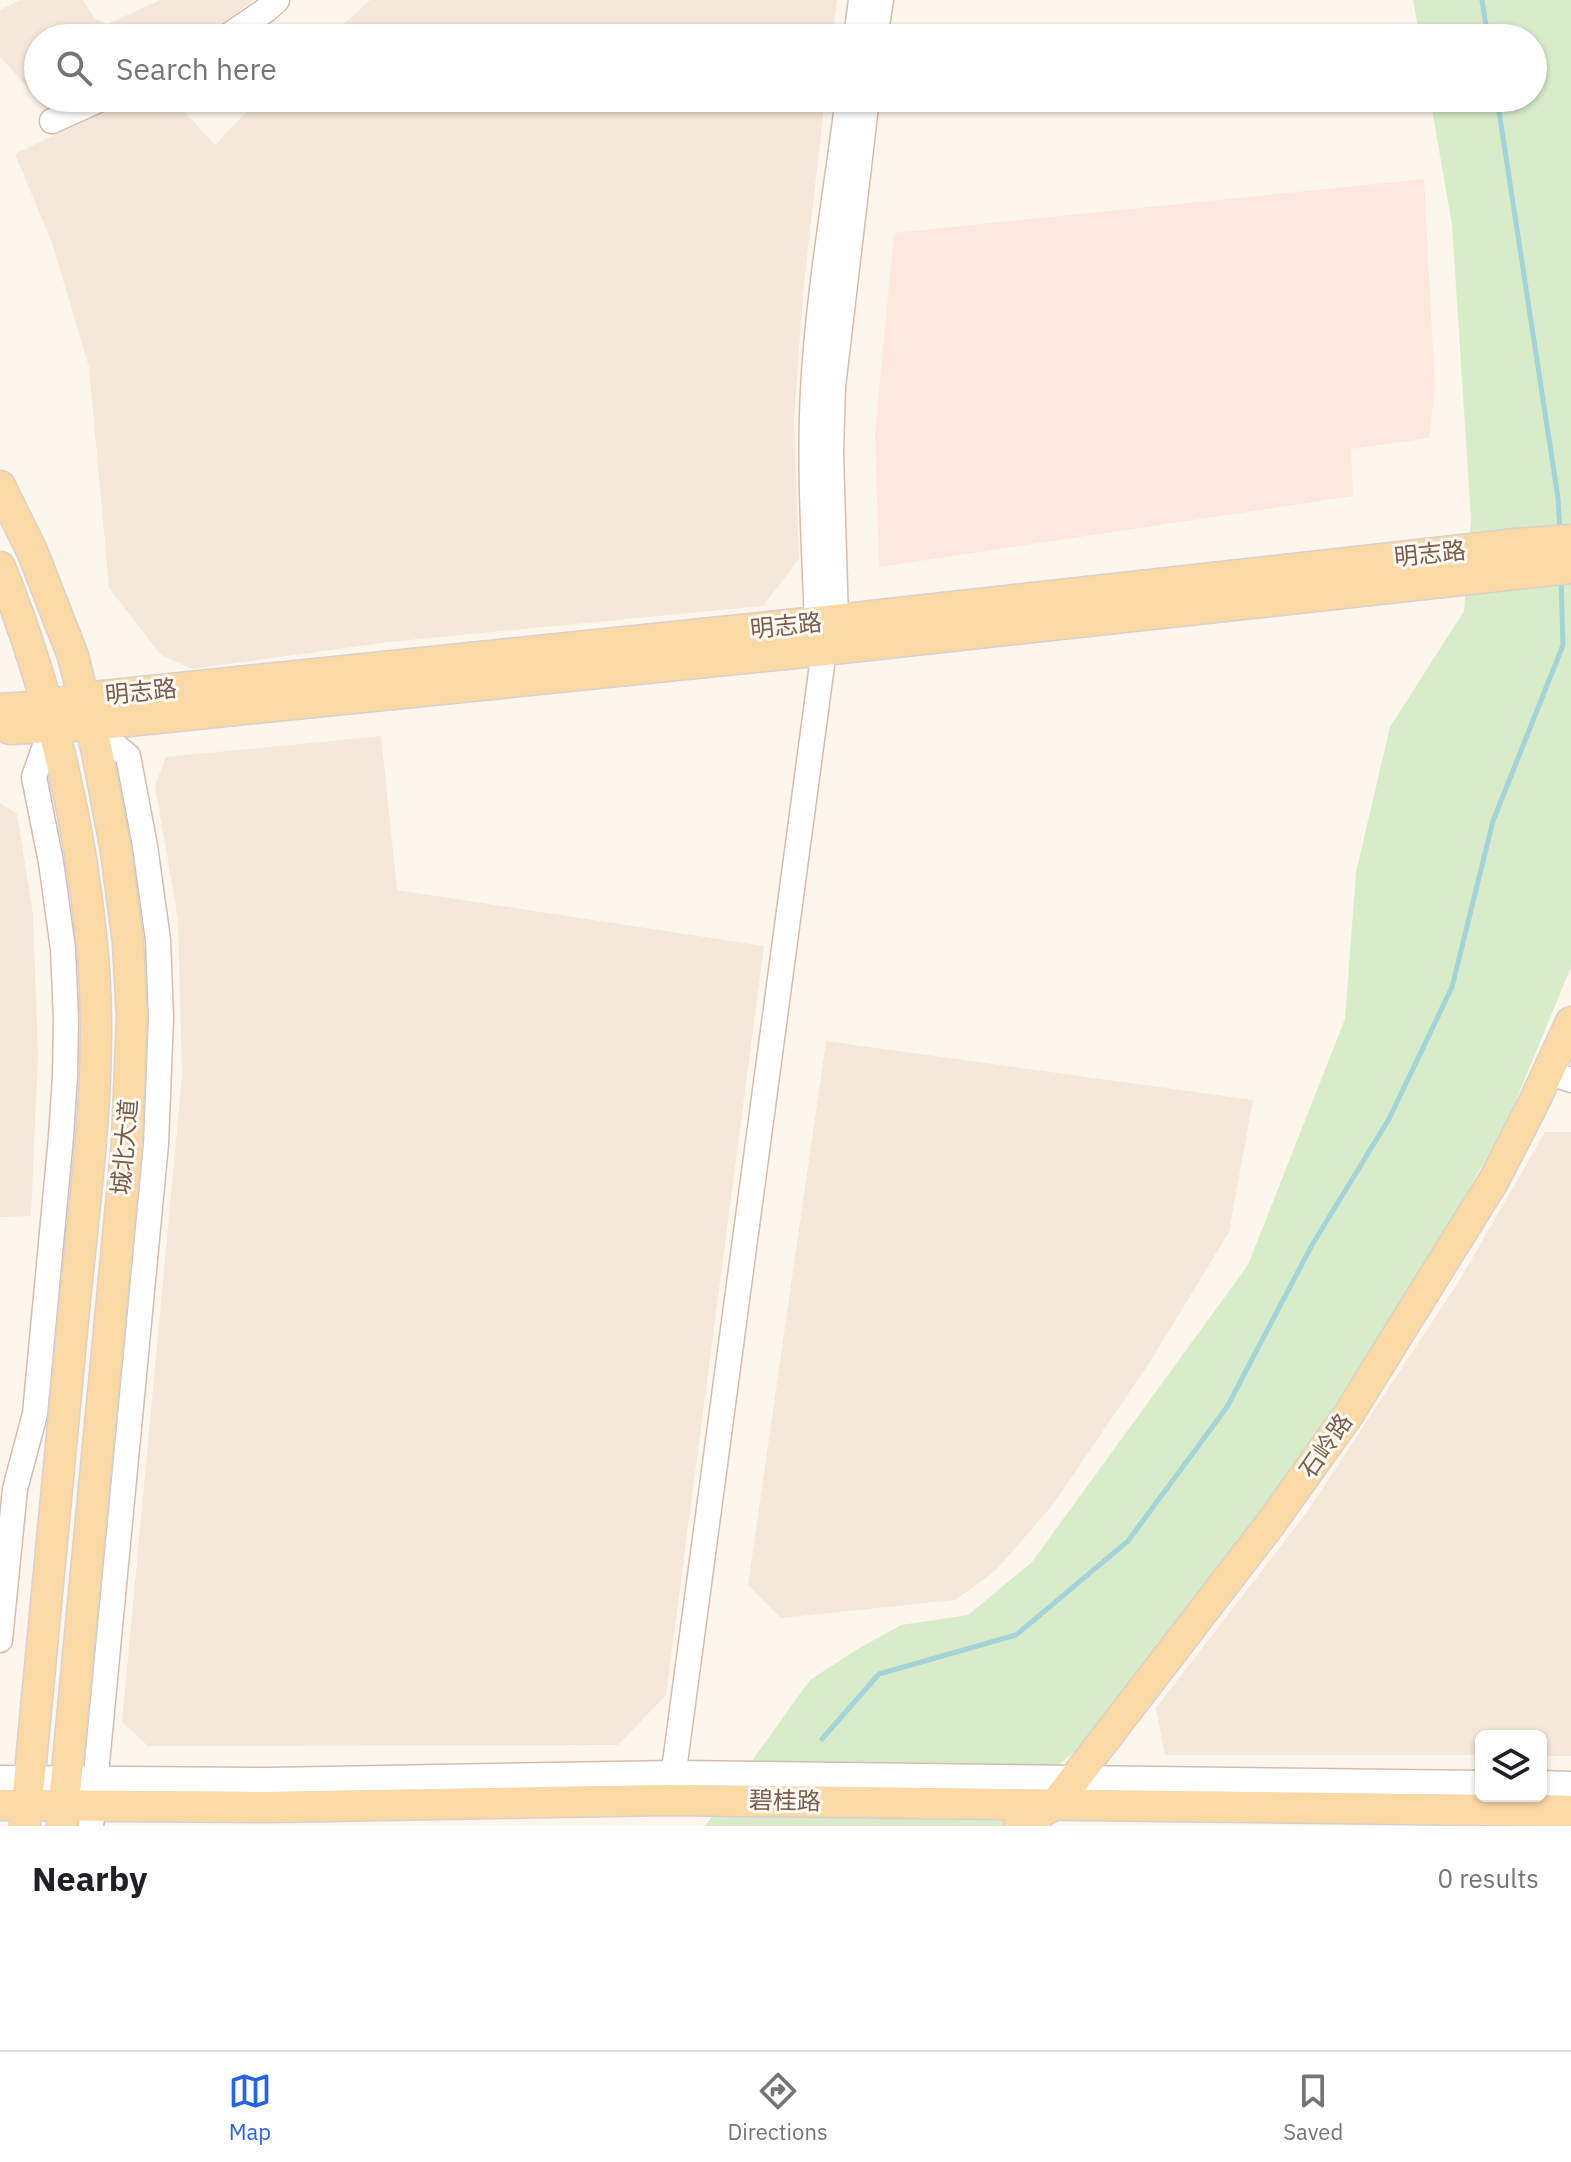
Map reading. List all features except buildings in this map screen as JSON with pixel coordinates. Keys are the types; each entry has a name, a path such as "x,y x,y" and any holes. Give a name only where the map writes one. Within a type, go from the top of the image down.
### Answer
{"main road":[{"name":"城北大道","path":"0,486 32,551 73,656 116,851 128,943 132,1018 127,1142 79,1803"},
{"name":"明志路","path":"0,730 49,716 1518,558 1571,540"},
{"name":"明志路","path":"1518,558 1571,568"},
{"name":"城北大道","path":"0,567 61,760 80,857 92,946 95,1033 91,1139 21,1804"},
{"name":"明志路","path":"0,709 49,716"},
{"name":"石岭路","path":"1019,1826 1055,1804 1076,1778 1271,1523 1348,1415 1559,1076 1571,1022"},
{"name":"碧桂路","path":"21,1804 270,1807 672,1786 1055,1804 1571,1811"}],"street":[{"path":"246,24 277,0"},
{"path":"858,24 861,0"},
{"path":"877,24 881,0"},
{"path":"52,121 72,112"},
{"path":"826,631 812,454 813,387 846,112"},
{"path":"865,112 833,387 826,631 672,1786 1076,1778 1475,1783"},
{"path":"0,1640 15,1489 35,1414 64,1091 66,1019 63,949 51,862 34,777 49,716"},
{"path":"0,1778 21,1804"},
{"path":"1547,1783 1571,1784"}],"shaded area":[{"path":"20,0 83,0 95,19 107,24 24,24 24,84 0,56 0,10"},
{"path":"160,0 254,0 221,24 107,24"},
{"path":"370,0 837,0 834,24 343,24"},
{"path":"101,112 185,112 215,145 247,112 823,112 803,293 794,421 799,559 763,606 389,642 192,669 161,655 109,588 89,367 52,243 15,154"},
{"path":"1424,179 1435,389 1429,438 1351,449 1353,496 879,567 875,432 894,233"},
{"path":"381,736 397,890 764,946 666,1695 618,1745 148,1746 122,1722 182,1076 178,920 155,786 166,757"},
{"path":"0,803 17,814 33,914 38,1054 31,1216 0,1217"},
{"path":"826,1041 1253,1100 1229,1232 1150,1362 1052,1506 995,1571 955,1600 781,1618 748,1585"},
{"path":"1545,1132 1571,1132 1571,1756 1547,1756 1547,1730 1475,1730 1475,1755 1165,1755 1156,1708 1307,1512 1459,1281"}],"green space":[{"path":"1413,0 1571,0 1571,967 1508,1120 1438,1243 1310,1443 1093,1737 1057,1766 1009,1826 705,1826 810,1680 901,1625 968,1615 1032,1562 1248,1265 1345,1019 1356,872 1390,727 1464,611 1471,518 1452,225 1432,112 1547,112 1547,24 1417,24"}],"waterway":[{"path":"1482,0 1486,24"},
{"path":"1499,112 1558,498 1560,531"},
{"path":"822,1739 879,1674 1016,1635 1128,1541 1227,1407 1312,1245 1389,1119 1452,987 1493,821 1563,645 1561,577"}]}
